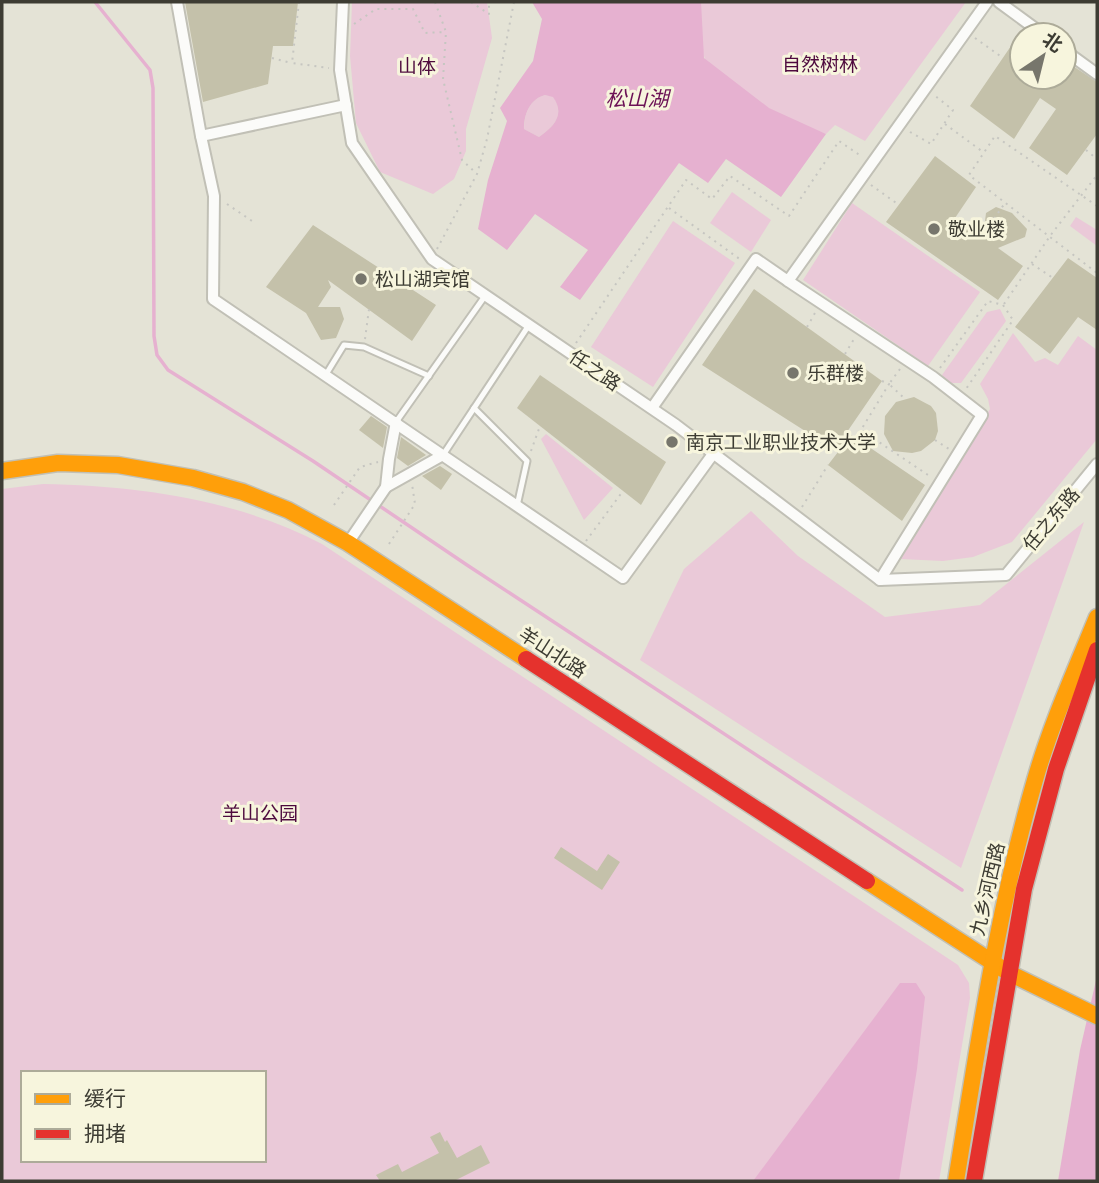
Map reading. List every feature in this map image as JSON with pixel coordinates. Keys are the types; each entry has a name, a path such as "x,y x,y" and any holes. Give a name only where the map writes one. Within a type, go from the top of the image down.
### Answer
{"street":[{"path":"177,2 214,196 213,299 624,578 713,454"},
{"name":"任之路","path":"343,2 340,70 352,143 432,259 652,408 880,580"},
{"path":"788,281 987,2"},
{"path":"999,2 1025,21"},
{"path":"1078,60 1097,74"},
{"path":"201,136 346,105"},
{"path":"652,408 756,259 933,377 982,415 880,580"},
{"path":"386,487 396,422"},
{"path":"348,543 386,487 443,455"},
{"name":"羊山北路","path":"2,471 64,463 135,467 178,473 267,501 348,543 1009,973 1097,1016"},
{"name":"任之东路","path":"880,580 1006,575 1097,464"},
{"name":"九乡河西路","path":"956,1181 992,960 1034,782 1056,716 1097,617"},
{"name":"九乡河西路","path":"974,1181 1024,889 1056,769 1097,650"}],"lane":[{"path":"396,422 485,296"},
{"path":"443,455 529,325"},
{"path":"325,376 344,345 365,347 429,376"},
{"path":"474,408 527,461 517,506"}],"path":[{"path":"292,63 299,2"},
{"path":"435,2 446,32 443,79 462,160 477,174"},
{"path":"471,2 489,14 489,2"},
{"path":"432,259 477,174 514,2"},
{"path":"351,26 376,9 414,9 425,33 446,32"},
{"path":"965,32 1003,58"},
{"path":"272,58 340,70"},
{"path":"899,125 931,144 953,110 925,88"},
{"path":"945,124 984,153"},
{"path":"1097,206 995,136 969,175 1097,273"},
{"path":"570,353 686,180 712,199 730,176 789,216 839,141 872,163"},
{"path":"1086,150 1097,159"},
{"path":"1003,305 1050,236 1097,175"},
{"path":"861,178 899,205"},
{"path":"214,196 255,223"},
{"path":"982,236 1006,202"},
{"path":"668,207 751,267"},
{"path":"1031,263 1053,278"},
{"path":"933,377 988,300 1003,305 1013,320 960,398"},
{"path":"807,327 821,303"},
{"path":"365,347 369,309"},
{"path":"845,354 860,329"},
{"path":"907,360 861,430 940,483"},
{"path":"882,381 904,398"},
{"path":"527,461 540,426"},
{"path":"935,440 957,455"},
{"path":"334,505 360,467 389,459"},
{"path":"796,516 828,465"},
{"path":"389,544 415,504 411,472"},
{"path":"580,549 624,491"}],"green space":[{"name":"山体","path":"352,2 487,2 492,38 466,129 466,151 454,179 433,194 380,172 356,123 350,56"},
{"name":"自然树林","path":"700,2 966,2 865,141 835,125 826,134 813,129 758,102 723,79 711,68 702,50"},
{"path":"545,95 553,96 558,114 554,124 539,137 524,129 524,123 535,100"},
{"path":"732,192 771,220 751,252 710,223"},
{"path":"852,203 980,292 928,366 803,280"},
{"path":"1076,217 1097,230 1097,246 1070,226"},
{"path":"673,221 735,263 653,387 591,347"},
{"path":"1000,309 1006,321 961,383 951,383 942,375 987,312"},
{"path":"1013,333 1035,362 1045,358 1058,365 1078,336 1097,350 1097,439 1012,542 973,557 943,561 901,559 990,409 980,384"},
{"path":"546,434 613,488 584,520 541,439"},
{"name":"羊山公园","path":"43,484 79,485 186,498 256,516 322,544 958,965 969,983 970,998 939,1181 2,1181 2,489"},
{"path":"751,511 798,556 885,617 980,605 1084,522 961,868 640,660 684,569"}],"water":[{"name":"松山湖","path":"532,2 701,2 704,58 769,108 826,134 781,197 726,159 708,183 679,163 580,300 560,287 588,250 535,214 507,250 478,229 488,180 507,121 500,108 533,61 542,19","holes":["545,95 553,97 558,114 550,128 539,137 524,129 525,118 535,100"]},
{"path":"1097,976 1097,1181 1058,1181 1080,1050"},
{"path":"900,983 916,983 925,997 917,1069 899,1181 753,1181"}],"building":[{"path":"185,2 298,2 293,46 273,46 268,84 203,102"},
{"path":"1008,50 1008,91 1078,91 1078,69 1097,82 1097,134 1067,175 1029,148 1056,109 1040,98 1014,139 970,106"},
{"name":"敬业楼","path":"935,156 976,187 955,218 983,237 986,213 996,207 1012,213 1027,229 1025,237 998,248 1023,266 998,300 886,222"},
{"name":"松山湖宾馆","path":"313,225 436,305 412,341 328,280 331,287 318,307 340,307 344,319 336,338 321,340 306,313 266,287"},
{"path":"1068,258 1097,278 1097,330 1078,317 1050,354 1015,327"},
{"name":"乐群楼","path":"754,289 882,381 847,432 925,485 902,521 828,465 838,452 702,365"},
{"path":"540,375 666,462 641,505 517,408"},
{"path":"914,397 931,406 936,413 938,431 935,440 921,451 893,451 884,434 885,416 896,402"},
{"path":"371,416 387,427 383,448 359,430"},
{"path":"401,437 426,455 408,466 397,458"},
{"path":"440,466 452,474 441,490 422,476"},
{"path":"561,847 597,871 608,854 620,862 602,890 554,858"},
{"path":"440,1132 457,1158 481,1145 490,1163 454,1181 380,1181 376,1175 398,1164 402,1172 439,1153 430,1137"}],"waterway":[{"path":"95,2 150,70 153,88 154,336 157,355 168,370 313,461 962,890"}],"traffic: slow":[{"path":"2,471 58,463 118,465 193,478 243,492 288,510 348,543 526,659"},
{"path":"956,1181 990,979 1022,829 1048,738 1097,617"},
{"path":"867,881 1009,973 1097,1016"}],"traffic: jam":[{"path":"974,1181 1024,889 1056,769 1097,650"},
{"path":"526,659 867,881"}],"place":[{"name":"敬业楼","path":"934,229"},
{"name":"松山湖宾馆","path":"361,279"},
{"name":"乐群楼","path":"793,373"},
{"name":"南京工业职业技术大学","path":"672,442"}]}
